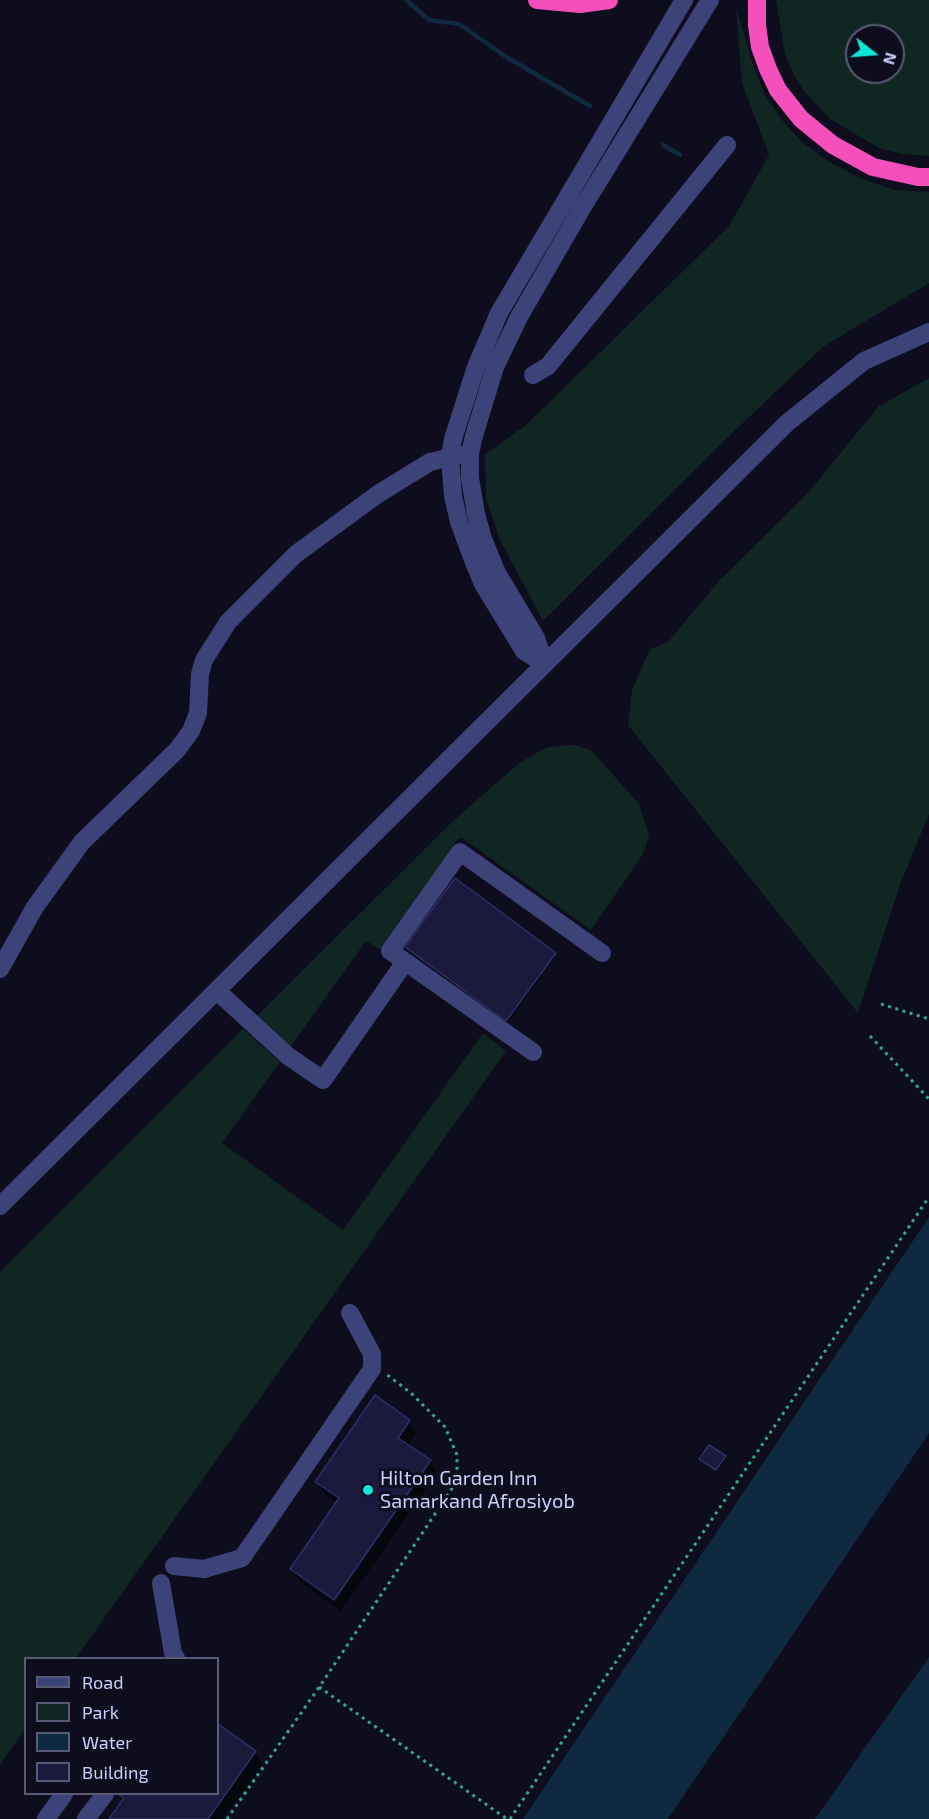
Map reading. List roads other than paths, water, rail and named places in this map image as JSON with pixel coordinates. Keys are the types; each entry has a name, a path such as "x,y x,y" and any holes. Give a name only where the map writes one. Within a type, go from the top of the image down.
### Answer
{"highway":[{"path":"537,0 580,4 609,0"},
{"path":"757,0 760,47 768,69 778,90 801,119 833,145 873,167 907,175 929,177"}],"street":[{"path":"545,664 524,651 475,566 455,509 450,457 464,402 483,349 500,313 684,0"},
{"path":"545,664 536,638 509,595 487,551 474,502 470,478 470,453 495,367 519,317 582,208 710,0"},
{"path":"533,375 548,366 727,145"},
{"path":"0,1206 787,423 864,361 929,332"},
{"path":"0,969 35,907 82,842 177,750 191,731 198,713 200,674 204,660 228,622 296,554 404,476 430,462 470,453"},
{"path":"533,1052 390,951 460,852 602,953"},
{"path":"217,991 288,1056 323,1080 405,962"},
{"path":"174,1566 204,1569 242,1558 372,1369 372,1354 350,1313"},
{"path":"161,1583 172,1657"},
{"path":"46,1819 63,1795"},
{"path":"86,1819 104,1795"}],"water":[{"path":"929,1217 929,1433 668,1819 523,1819"},
{"path":"929,1657 929,1819 815,1819"}],"waterway":[{"path":"406,0 429,20 459,24 508,58 590,106"},
{"path":"663,145 680,155"}],"place":[{"name":"Hilton Garden Inn Samarkand Afrosiyob","path":"368,1490"}]}
